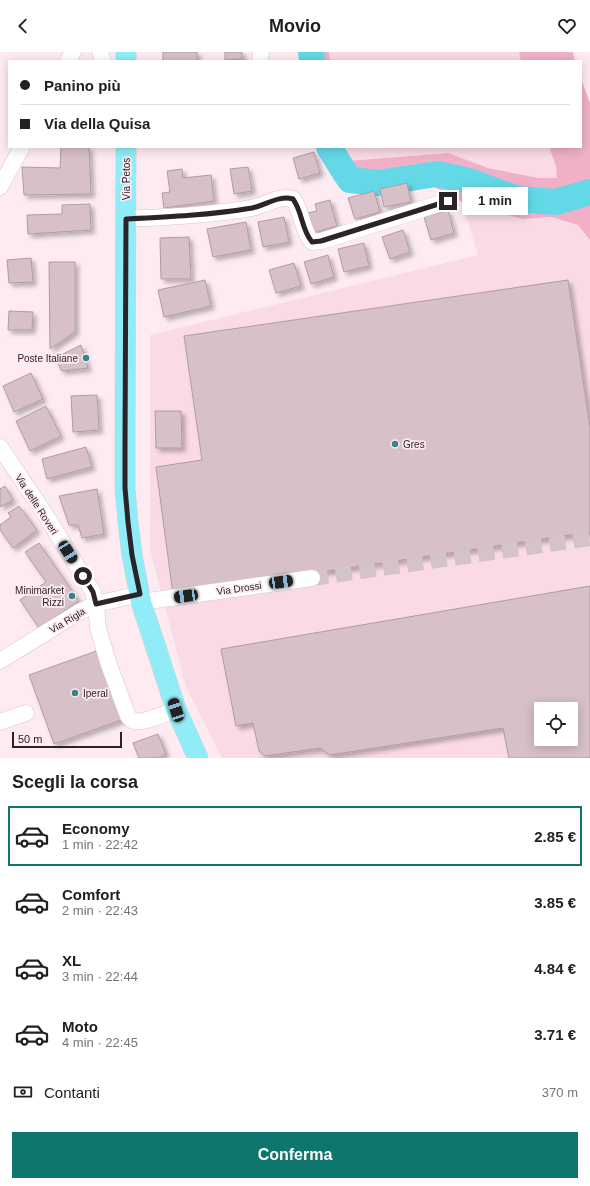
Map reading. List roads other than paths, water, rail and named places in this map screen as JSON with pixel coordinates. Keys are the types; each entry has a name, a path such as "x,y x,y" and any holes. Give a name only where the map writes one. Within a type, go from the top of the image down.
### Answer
{"main road":[{"name":"Via Petos","path":"126,148 125,488 128,522 132,555 141,598 176,710 198,758"}],"street":[{"path":"0,187 21,148"},
{"path":"126,219 203,214 253,208 286,197 293,199 298,206 306,236 312,242 321,241 448,201"},
{"name":"Via delle Roveri","path":"0,447 45,514 93,592 96,604 98,628 109,664 128,716 134,721 139,721 150,719 176,710"},
{"name":"Via Drossi","path":"141,598 312,578"},
{"name":"Via Rigla","path":"0,661 79,612 96,604 141,598"},
{"path":"0,722 26,713"}],"waterway":[{"path":"311,52 312,60"},
{"path":"330,148 350,180 378,183 437,174 469,181 517,199 556,202 590,192"}],"tunnel":[{"path":"312,578 590,538"}],"place":[{"name":"Poste Italiane","path":"86,358"},
{"name":"Gres","path":"395,444"},
{"name":"Minimarket Rizzi","path":"72,596"},
{"name":"Iperal","path":"75,693"}]}
